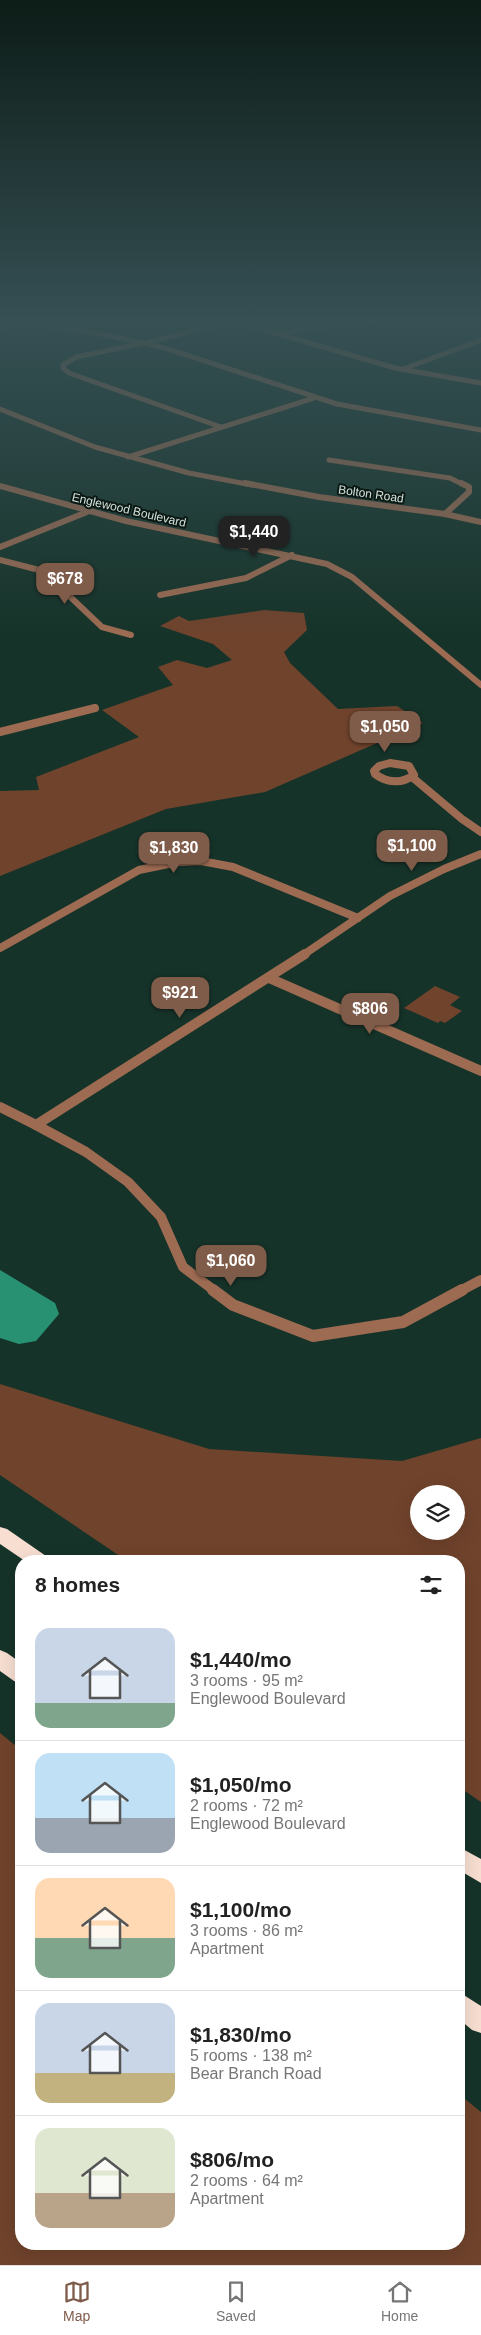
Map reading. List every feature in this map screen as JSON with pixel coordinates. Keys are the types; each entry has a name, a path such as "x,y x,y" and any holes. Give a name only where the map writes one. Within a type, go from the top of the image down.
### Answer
{"highway":[{"path":"0,1534 30,1555"},
{"path":"0,1659 15,1670"},
{"path":"465,1861 481,1872"},
{"path":"465,2008 481,2020"}],"street":[{"name":"Bolton Road","path":"44,428 127,457 190,473 274,489 445,514 481,522"},
{"path":"127,457 219,428"},
{"path":"467,428 481,430"},
{"path":"329,460 450,478 469,487 469,492 445,514"},
{"name":"Englewood Boulevard","path":"0,486 87,512 181,534 292,554 327,564 352,577 481,685"},
{"path":"0,547 87,512"},
{"path":"160,595 246,578 292,554"},
{"path":"0,560 43,571 102,626 114,632 132,635"},
{"path":"0,732 95,708"},
{"path":"397,763 412,769 414,775 412,777 402,781 389,781 378,777 374,771 384,764 397,763"},
{"path":"412,777 462,819 481,832"},
{"path":"36,1125 269,978 390,896 444,869 481,854"},
{"path":"0,948 138,870 178,862 201,861 233,867 358,918"},
{"path":"269,978 481,1071"},
{"path":"0,1107 86,1152 128,1182 161,1218 183,1267 226,1300 233,1305 312,1336 403,1322 481,1280"}],"shaded area":[{"path":"264,610 304,613 307,630 284,652 290,663 338,709 397,706 423,723 265,792 166,809 0,876 0,791 39,790 36,777 139,737 102,710 173,685 158,667 177,660 207,668 232,660 213,644 160,626 179,616 189,621"},
{"path":"435,986 460,997 450,1005 462,1011 445,1023 440,1021 438,1023 404,1008"},
{"path":"0,1270 55,1303 59,1314 36,1341 19,1344 0,1338"},
{"path":"0,1384 209,1449 402,1461 481,1438 481,1802 465,1791 465,1555 118,1555 0,1475"},
{"path":"0,1733 15,1745 15,2250 465,2250 465,2099 481,2112 481,2265 0,2265"}]}
